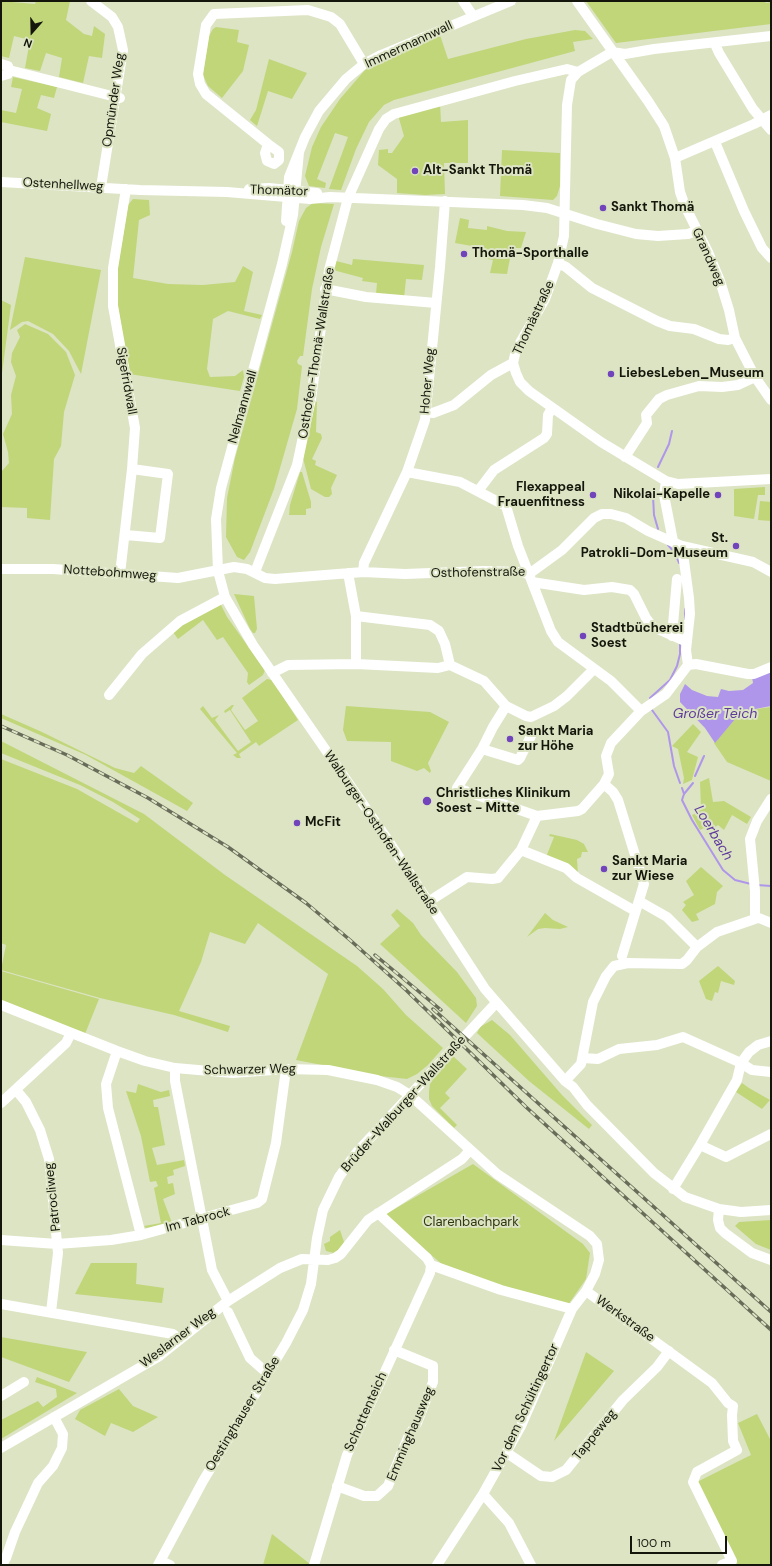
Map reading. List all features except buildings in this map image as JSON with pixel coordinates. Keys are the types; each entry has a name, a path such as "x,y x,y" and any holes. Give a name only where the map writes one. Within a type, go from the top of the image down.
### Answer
{"street":[{"name":"Opmünder Weg","path":"91,1 112,17 118,27 121,37 122,50 118,97 101,187"},
{"path":"463,1 474,16"},
{"name":"Immermannwall","path":"291,194 290,172 299,152 319,111 346,79 364,64 409,42 510,1"},
{"name":"Grandweg","path":"577,1 660,120 671,142 680,192 696,231 708,252 722,289 735,338 755,377 771,400"},
{"path":"268,144 206,94 200,84 198,74 206,25 214,14 308,10 331,17 340,24 364,64"},
{"path":"578,72 612,52 625,54 654,49 715,44 771,36"},
{"path":"715,44 719,53 762,120 771,130"},
{"name":"Osthofen-Thomä-Wallstraße","path":"251,571 297,465 311,399 325,289 348,198 379,129 386,119 394,114 530,77 567,69 578,72"},
{"path":"4,70 118,97"},
{"name":"Thomästraße","path":"578,72 571,80 568,94 564,236 558,263 545,299 516,350 513,363 520,382 524,387 552,408 625,457 666,481 678,484 771,479"},
{"path":"675,158 715,142 771,115"},
{"path":"715,142 744,212 762,248 771,258"},
{"name":"Ostenhellweg","path":"1,182 126,189"},
{"name":"Thomätor","path":"126,189 227,192 256,188 291,194 313,192 330,197 348,198"},
{"name":"Sigefridwall","path":"120,574 126,535 135,428 113,306 113,268 126,189"},
{"name":"Nelmannwall","path":"218,571 216,519 221,488 276,290 286,245 291,194"},
{"path":"348,198 445,201 541,207 564,212 597,224 636,234 658,236 688,234 696,231"},
{"name":"Hoher Weg","path":"363,572 364,563 407,472 426,412 445,201"},
{"path":"558,263 566,267 592,288 670,326 694,329 728,340 735,338"},
{"path":"325,289 366,297 436,304"},
{"path":"426,412 433,414 454,405 491,375 513,363"},
{"path":"625,457 646,423 646,415 659,399 667,395 699,386 722,388 738,385 755,377"},
{"path":"478,490 494,470 544,438 547,434 548,415 552,408"},
{"path":"126,535 160,538 168,474 132,469"},
{"path":"407,472 460,482 478,490 506,506 509,511 518,546 530,578 551,631 558,642 610,681 641,710"},
{"path":"666,481 664,495 689,598 690,614 687,642 692,665"},
{"name":"Osthofenstraße","path":"251,571 265,578 275,579 363,572 405,574 483,571 519,572 530,578 562,550 594,518 602,514 612,514 626,518 648,531 677,544 753,562 771,572"},
{"name":"Nottebohmweg","path":"1,569 53,569 178,578 234,567 251,571"},
{"name":"Walburger-Osthofen-Wallstraße","path":"218,571 225,597 246,635 379,827 481,983 496,1003 565,1081"},
{"path":"348,573 356,616 356,664"},
{"path":"530,578 584,590 612,587 630,590 634,594 646,618 653,627 687,642"},
{"path":"672,636 677,579"},
{"path":"110,695 142,654 175,626 225,597"},
{"path":"356,616 430,625 439,631 445,644 450,665"},
{"path":"272,673 288,665 356,664 438,668 450,665 484,681 506,706 531,717 554,706 567,696 594,669"},
{"path":"692,665 748,674 754,674 771,667"},
{"path":"506,706 492,727 482,749 457,788 538,816 578,811 604,784 609,774 606,756 611,743 641,710 666,694 692,665"},
{"path":"482,749 518,760 532,734"},
{"path":"604,784 613,792 618,800 644,884 622,956"},
{"path":"755,919 756,891 750,839 757,821 771,799"},
{"path":"428,902 468,877 485,879 498,878 521,850 538,816"},
{"path":"521,850 566,868 577,878 635,911"},
{"path":"639,901 667,917 697,947"},
{"path":"771,923 759,918 717,932 697,947 682,964 628,963 614,966 606,976 593,1002 588,1022 583,1058 579,1068 565,1081 573,1087 587,1106 654,1173 673,1189 698,1202 719,1209 741,1212 771,1210"},
{"name":"Brüder-Walburger-Wallstraße","path":"314,1260 323,1210 339,1177 357,1152 496,1003"},
{"name":"Schwarzer Weg","path":"1,1005 117,1052 145,1061 175,1068 233,1073 286,1069 328,1070 347,1073 390,1085 410,1095"},
{"path":"1,1103 66,1043 71,1033"},
{"path":"583,1058 598,1059 619,1049 657,1045 683,1037 741,1063 752,1070 771,1072"},
{"path":"673,1189 737,1080 741,1063 749,1052 758,1045 771,1041"},
{"path":"117,1052 106,1084 108,1108 141,1235"},
{"path":"175,1068 175,1081 212,1270 228,1301"},
{"name":"Im Tabrock","path":"1,1240 57,1244 111,1240 141,1235 203,1219 256,1203 262,1199 276,1144 286,1069"},
{"name":"Patrocliweg","path":"16,1090 26,1102 40,1130 49,1158 57,1244 51,1312"},
{"name":"Werkstraße","path":"410,1095 497,1174 590,1236 597,1244 599,1260 595,1274 586,1291 717,1387 728,1403 733,1406 733,1441 737,1450 697,1472 693,1482 732,1561 722,1565"},
{"path":"700,1145 726,1157 771,1134"},
{"name":"Weslarner Weg","path":"1,1448 158,1357 228,1301 291,1262 302,1259 314,1260 336,1258 341,1254 360,1228 378,1213 462,1159 470,1150"},
{"path":"719,1209 718,1220 720,1228 725,1233 752,1253 771,1260"},
{"path":"378,1213 427,1258 431,1264 501,1290 572,1309"},
{"name":"Oestinghauser Straße","path":"159,1563 203,1481 303,1310 311,1284 314,1260"},
{"name":"Schottenteich","path":"314,1565 336,1486 347,1455 362,1418 430,1273 431,1264"},
{"name":"Vor dem Schültingertor","path":"437,1565 483,1494 507,1453 572,1309 586,1291"},
{"path":"1,1304 173,1334 179,1339"},
{"path":"228,1312 250,1358 267,1373"},
{"name":"Emminghausweg","path":"336,1486 364,1496 377,1496 388,1486 409,1435 417,1423 433,1382 433,1366 394,1350"},
{"name":"Tappeweg","path":"507,1453 541,1476 552,1477 566,1470 624,1400 657,1367 669,1351"},
{"path":"1,1396 24,1382"},
{"path":"2,1565 15,1532 38,1483 53,1466 62,1448 63,1434 54,1417"},
{"path":"483,1494 509,1523 530,1565"},
{"path":"159,1563 170,1565"}],"green space":[{"path":"1,1 35,4 36,1 70,1 66,20 84,34 92,36 94,26 105,34 102,58 89,56 83,83 59,77 62,58 46,53 40,71 25,68 30,40 14,36 9,58 1,56"},
{"path":"586,1 765,1 766,3 771,2 771,24 616,43"},
{"path":"216,27 239,30 237,42 249,45 243,71 222,98 208,86 203,75 209,36"},
{"path":"575,30 585,31 593,39 573,42 575,51 394,100 384,105 369,122 356,149 341,190 329,189 348,137 335,133 317,179 326,183 325,188 309,186 305,176 312,147 321,127 340,99 365,70 440,35 448,59 526,39"},
{"path":"269,59 307,73 292,99 268,91 257,126 250,120 256,110"},
{"path":"13,77 57,87 54,98 41,95 37,108 51,114 47,131 1,122 1,110 16,113 22,89 11,87"},
{"path":"440,103 441,122 468,120 468,163 444,163 445,194 425,195 397,193 397,179 378,165 379,150 388,149 388,153 392,153 404,136 398,115"},
{"path":"502,150 560,153 560,186 557,196 553,200 500,196"},
{"path":"133,199 149,200 150,215 139,220 133,278 168,284 203,285 235,282 243,266 253,272 244,311 262,315 260,319 228,311 213,319 207,369 210,377 235,376 243,370 244,377 240,391 129,374 118,306 118,268 128,205"},
{"path":"313,203 334,204 321,247 312,289 303,356 300,356 297,361 298,364 302,366 297,409 274,489 250,552 244,560 237,557 226,537 227,498 235,458 292,252 299,221 306,208"},
{"path":"460,218 469,220 468,228 487,230 487,226 507,231 526,232 521,248 512,248 507,274 490,273 493,260 482,258 483,248 455,243"},
{"path":"25,257 101,270 81,374 69,351 53,334 28,321 22,322 10,330"},
{"path":"353,259 424,265 422,280 406,279 404,298 376,294 377,283 362,281 363,278 333,270 336,261 352,265"},
{"path":"1,300 11,305 1,381"},
{"path":"25,324 48,334 66,352 75,375 64,412 61,446 54,459 50,520 27,518 27,508 1,507 1,472 9,463 8,452 3,434 12,414 11,395 16,376 11,362 12,353 20,337 17,330"},
{"path":"314,401 317,402 316,432 321,434 322,438 312,459 316,461 315,465 337,475 331,488 332,494 329,497 325,497 311,489 303,458"},
{"path":"300,472 302,472 311,502 311,508 306,509 306,515 289,515 290,505"},
{"path":"765,487 765,495 758,495 754,519 734,516 734,489"},
{"path":"760,501 771,502 771,521 758,520"},
{"path":"234,594 254,596 257,629 255,633 253,633 250,629"},
{"path":"220,603 227,617 265,670 263,675 249,685 247,682 248,673 223,637 217,640 203,620 178,639 173,632 181,624"},
{"path":"267,679 272,680 298,720 259,746 256,742 239,754 241,758 237,758 233,755 237,753 200,709 203,706 212,718 219,715 215,720 238,751 251,742 230,710 225,713 224,711 234,705 231,710 245,730 258,721 242,698"},
{"path":"346,706 430,712 449,722 428,763 431,771 430,773 424,768 417,771 391,761 391,742 347,741 343,730"},
{"path":"771,707 771,781 727,762 714,743 736,718 738,719 750,710"},
{"path":"1,714 42,732 115,768 134,773 141,766 193,803 187,811 86,755 1,718"},
{"path":"693,724 701,732 687,752 698,757 692,780 683,784 684,778 678,749 672,746"},
{"path":"1,741 144,814 225,875 357,966 383,989 406,1015 443,1048 428,1065 417,1074 407,1079 380,1076 296,1060 328,974 258,923 245,944 210,932 201,962 179,1011 230,1026 228,1032 174,1015 100,998 1,970 6,945 1,943 1,759 77,789 137,823 140,819 113,802 80,785 1,753"},
{"path":"709,778 713,802 724,801 751,817 747,824 732,815 724,830 718,825 707,833 704,828 700,830 692,815 698,812 696,808 701,807 700,782"},
{"path":"550,834 577,840 584,844 588,852 582,852 581,857 577,859 578,875 546,857 554,837 549,836"},
{"path":"701,867 723,886 717,892 715,904 696,914 699,920 692,922 682,910 686,905 683,902 694,895 686,881"},
{"path":"397,909 413,923 421,935 457,972 476,998 477,1006 466,1023 380,944 400,926 391,915"},
{"path":"545,913 553,920 568,927 560,929 538,929 527,937"},
{"path":"718,966 735,981 734,985 721,981 718,993 715,992 712,1001 706,999 699,981"},
{"path":"1,971 99,999 85,1034 1,1000"},
{"path":"492,1020 510,1035 562,1095 592,1125 589,1129 529,1081 477,1033 480,1027"},
{"path":"453,1056 467,1069 445,1093 450,1098 440,1108 457,1125 454,1128 432,1106 429,1099 430,1084"},
{"path":"742,1083 770,1100 762,1109 736,1092"},
{"path":"138,1084 161,1092 169,1090 170,1096 153,1100 154,1107 158,1107 165,1145 152,1148 157,1165 184,1160 185,1166 173,1170 174,1175 167,1177 168,1184 173,1183 175,1194 163,1199 172,1223 146,1228 144,1226 161,1223 154,1188 158,1186 156,1181 150,1182 141,1136 126,1091 136,1093"},
{"name":"Clarenbachpark","path":"473,1164 583,1244 590,1253 586,1279 568,1305 486,1281 443,1265 384,1215"},
{"path":"771,1220 771,1250 756,1244 735,1226 739,1222"},
{"path":"340,1230 344,1242 339,1251 334,1253 326,1251 324,1244 330,1241 330,1237"},
{"path":"91,1263 137,1263 136,1284 164,1288 162,1303 75,1294"},
{"path":"1,1337 87,1352 69,1382 1,1357"},
{"path":"586,1352 614,1371 554,1441"},
{"path":"37,1377 77,1393 1,1439 1,1420 38,1401 43,1407 57,1397 56,1389 35,1382"},
{"path":"119,1389 133,1406 158,1417 133,1432 111,1423 105,1436 75,1419 80,1410"},
{"path":"757,1414 771,1441 771,1565 738,1565 697,1482 751,1455 738,1423"},
{"path":"272,1534 310,1564 310,1565 263,1565"}],"water":[{"name":"Großer Teich","path":"771,669 771,706 750,710 738,719 736,718 715,743 705,728 680,702 680,694 685,684 692,690 707,696 718,697 721,689 729,691 743,690 753,683 752,677"}],"waterway":[{"path":"658,467 669,444 672,431"},
{"path":"653,496 654,515 658,529"},
{"path":"668,545 675,553 679,563"},
{"path":"685,609 685,619"},
{"path":"650,698 670,680 677,666 680,654 680,644"},
{"path":"652,710 668,732 674,766 680,783"},
{"name":"Loerbach","path":"695,776 704,756"},
{"name":"Loerbach","path":"693,783 684,794 682,800 692,820 723,870 735,880 751,884"},
{"name":"Loerbach","path":"682,788 684,794"},
{"name":"Loerbach","path":"757,885 771,886"}],"railway":[{"path":"1,726 67,755 148,798 228,847 306,903 406,990 526,1107 771,1330"},
{"path":"375,955 441,1010"},
{"path":"433,1009 771,1312"}],"place":[{"name":"Alt-Sankt Thomä","path":"415,171"},
{"name":"Sankt Thomä","path":"603,208"},
{"name":"Thomä-Sporthalle","path":"464,254"},
{"name":"LiebesLeben_Museum","path":"611,374"},
{"name":"Flexappeal Frauenfitness","path":"593,495"},
{"name":"Nikolai-Kapelle","path":"718,495"},
{"name":"St. Patrokli-Dom-Museum","path":"736,546"},
{"name":"Stadtbücherei Soest","path":"583,636"},
{"name":"Sankt Maria zur Höhe","path":"510,739"},
{"name":"Christliches Klinikum Soest - Mitte","path":"427,801"},
{"name":"McFit","path":"297,823"},
{"name":"Sankt Maria zur Wiese","path":"604,869"}]}
